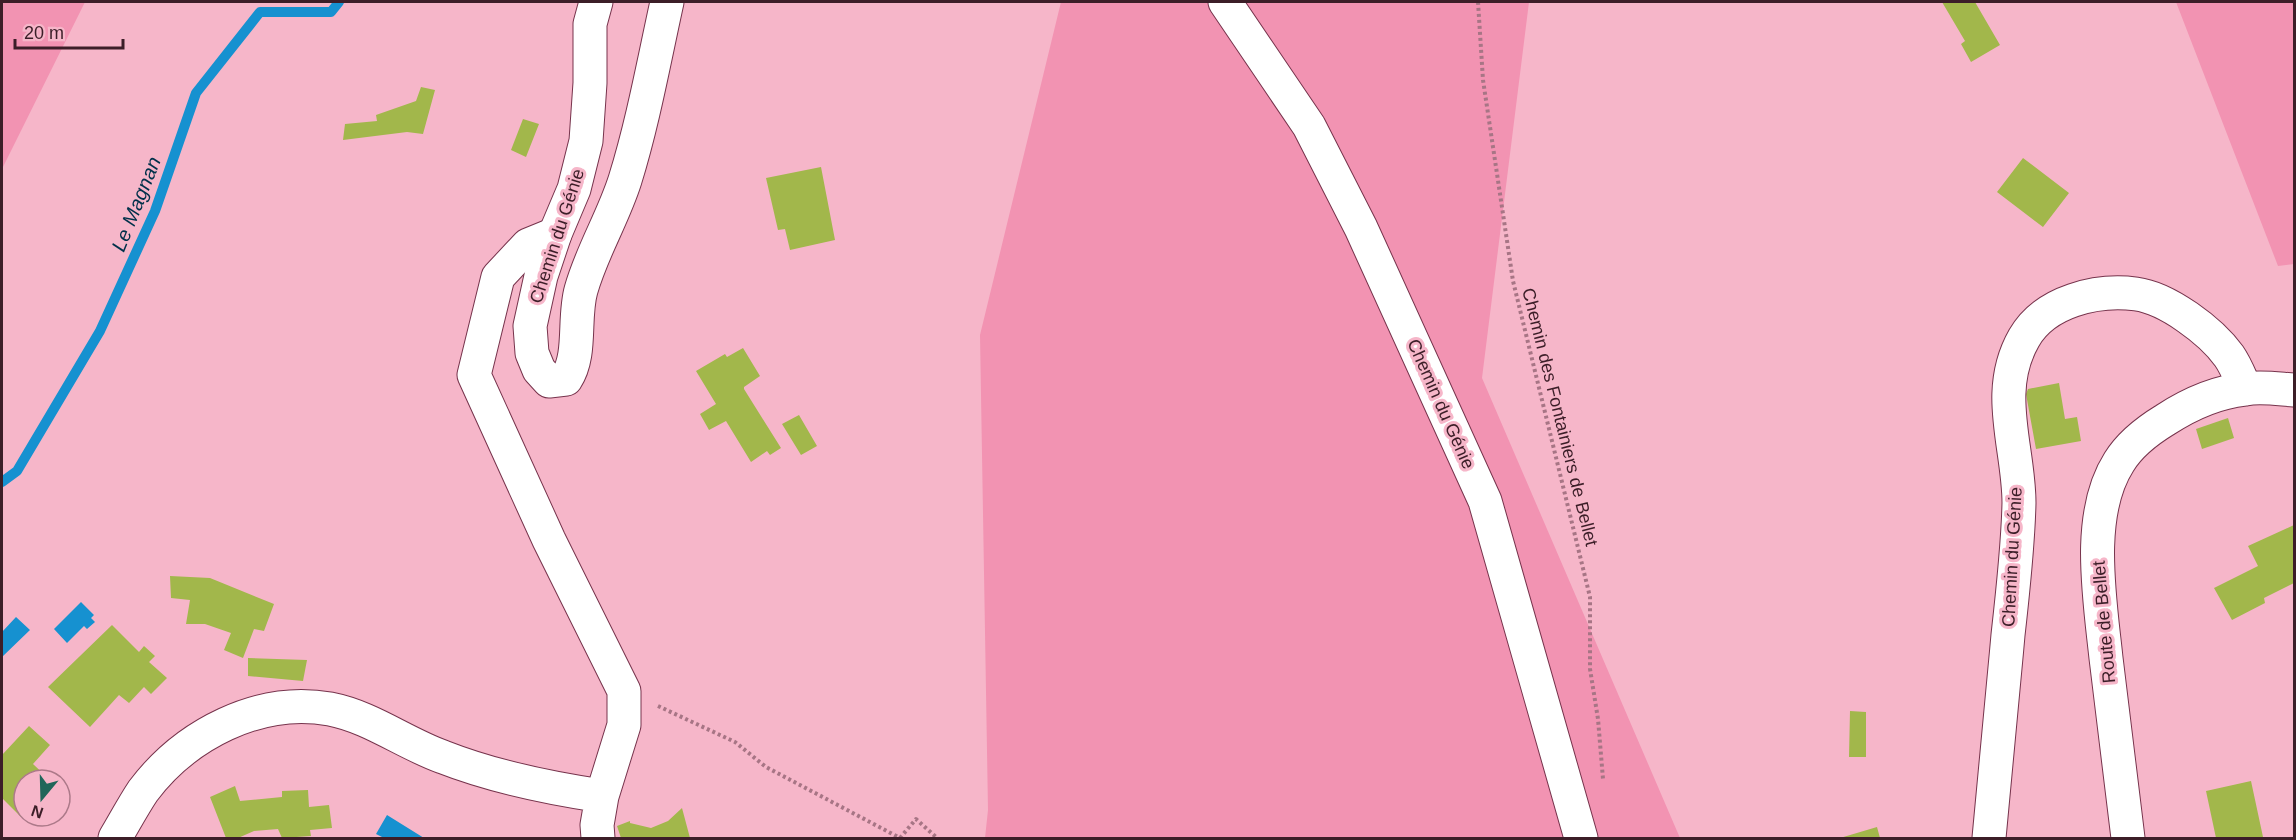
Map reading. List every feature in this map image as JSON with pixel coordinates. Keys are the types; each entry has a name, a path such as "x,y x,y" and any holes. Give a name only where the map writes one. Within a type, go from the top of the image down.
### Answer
{"street":[{"name":"Chemin du Génie","path":"596,2 590,24 590,84 586,141 574,189 555,234 541,276 530,326 532,353 539,370 549,381 566,379 573,368 578,302 588,263 624,182 645,107 667,2"},
{"name":"Chemin du Génie","path":"1225,2 1309,126 1361,228 1485,501 1581,838"},
{"path":"555,234 528,245 498,277 474,375 549,540 624,691 624,725 602,796 597,825 598,838"},
{"name":"Chemin du Génie","path":"1989,838 2019,502 2007,401 2009,375 2024,337 2037,322 2058,307 2077,300 2121,292 2144,295 2161,301 2182,314 2217,343 2232,361 2245,388"},
{"name":"Route de Bellet","path":"2128,838 2098,583 2102,505 2118,464 2130,447 2149,430 2198,402 2245,388 2295,390"},
{"path":"115,838 143,791 176,755 218,726 261,712 292,706 330,709 374,723 442,757 529,783 602,796"}],"path":[{"name":"Chemin des Fontainiers de Bellet","path":"1478,2 1483,80 1513,281 1590,597 1590,669 1598,719 1603,784"},
{"path":"624,691 735,742 766,767 900,838 916,819 937,838"}],"shaded area":[{"path":"2,2 85,2 2,169"},
{"path":"1061,2 1529,2 1482,378 1680,838 985,838 988,810 980,335"},
{"path":"2176,2 2294,2 2294,264 2278,266"}],"water":[{"path":"81,602 94,615 91,618 95,622 87,629 84,626 67,643 54,629"},
{"path":"16,617 30,630 2,657 2,632"},
{"path":"387,815 424,838 384,838 376,834"}],"building":[{"path":"1942,2 1975,2 2000,45 1971,62 1961,44 1965,41"},
{"path":"421,87 435,90 423,134 407,132 343,140 345,124 377,121 376,115 416,101"},
{"path":"523,119 539,124 526,157 511,150"},
{"path":"2023,158 2069,193 2043,227 1997,192"},
{"path":"821,167 835,240 790,250 785,229 778,230 766,178"},
{"path":"743,348 760,376 744,389 781,448 770,455 767,451 751,462 726,421 709,430 700,414 716,404 696,371 725,354 727,357"},
{"path":"2059,383 2065,419 2077,417 2081,441 2036,449 2026,394 2028,389"},
{"path":"799,415 817,446 801,455 782,424"},
{"path":"2228,418 2234,438 2202,449 2196,429"},
{"path":"2294,525 2294,583 2264,598 2265,603 2232,620 2214,588 2258,566 2248,546"},
{"path":"170,576 210,578 274,604 264,631 254,629 243,658 224,650 231,633 205,624 186,624 190,600 171,598"},
{"path":"112,625 139,652 144,646 155,656 149,662 167,678 151,694 144,687 129,703 119,695 90,727 48,687"},
{"path":"248,658 307,660 303,681 248,676"},
{"path":"1850,711 1866,712 1866,757 1849,757"},
{"path":"29,726 50,745 33,764 37,768 12,768 12,808 2,798 2,755"},
{"path":"2251,781 2263,837 2216,838 2206,791"},
{"path":"235,786 240,801 282,797 282,791 308,790 309,807 329,805 332,828 310,830 311,836 282,838 278,829 254,831 238,838 226,838 210,797"},
{"path":"682,808 690,838 621,838 617,826 630,821 630,823 651,828 668,821"},
{"path":"1877,827 1880,838 1840,838"}],"waterway":[{"name":"Le Magnan","path":"2,482 17,471 100,331 155,211 196,93 260,12 331,12 339,2"}]}
